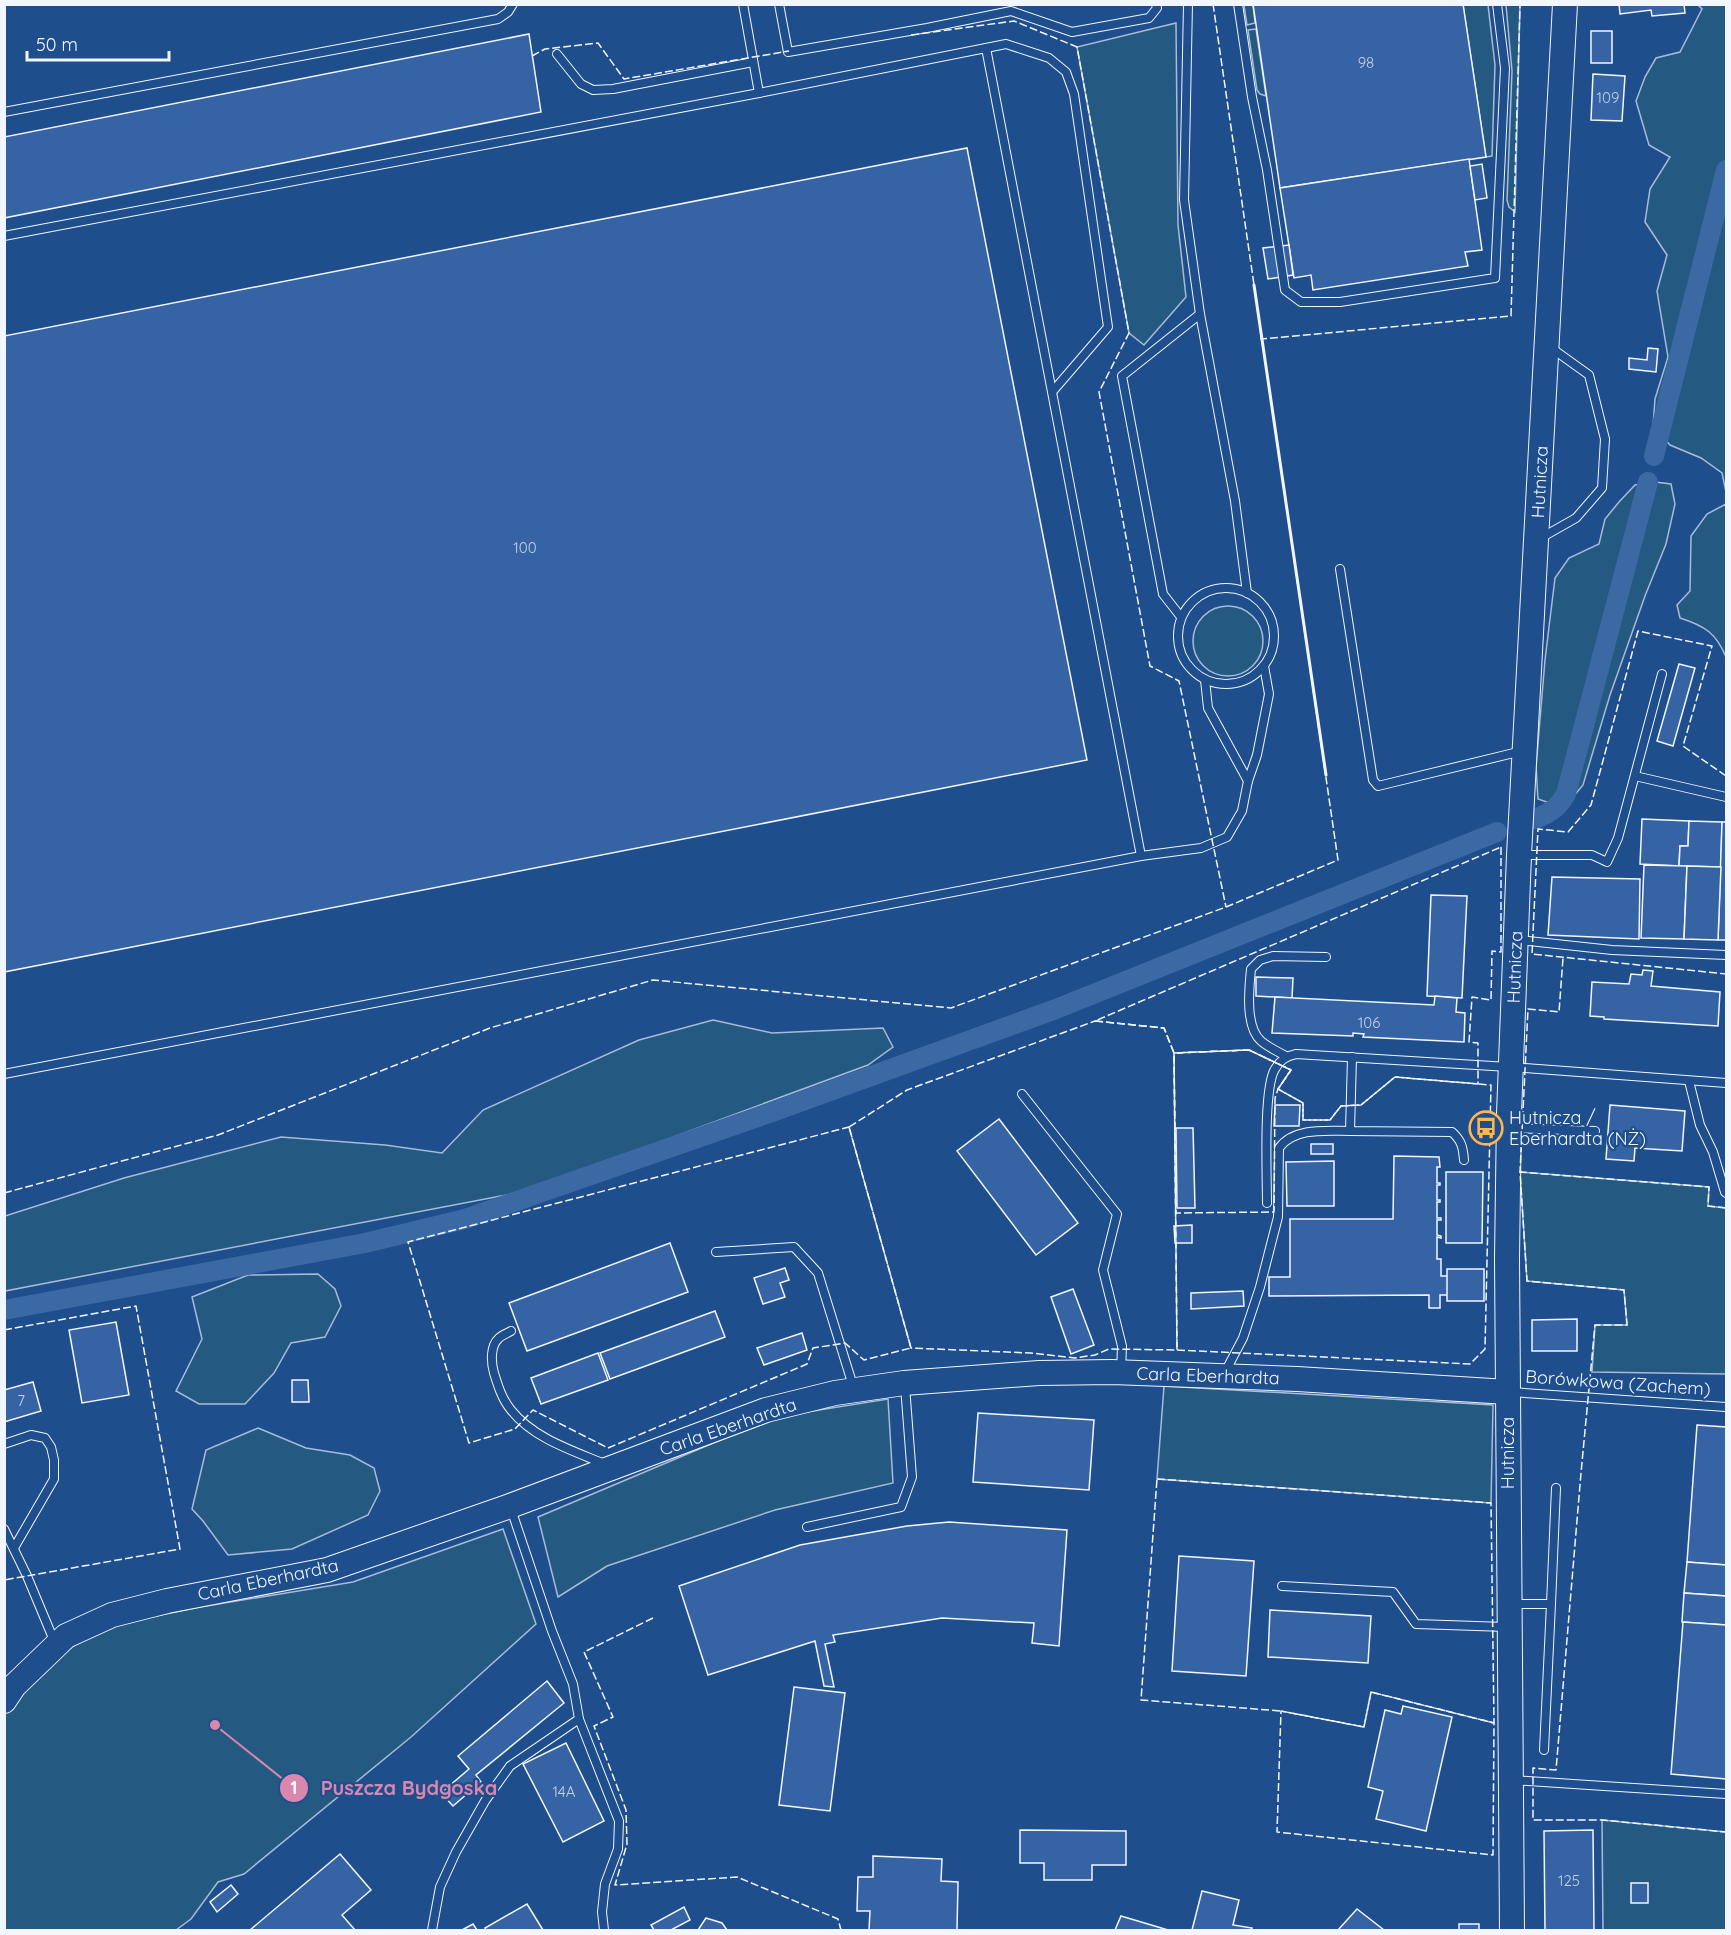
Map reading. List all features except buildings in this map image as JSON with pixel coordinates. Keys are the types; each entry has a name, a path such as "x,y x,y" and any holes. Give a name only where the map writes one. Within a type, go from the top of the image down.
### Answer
{"street":[{"name":"Hutnicza","path":"1512,1930 1507,1258 1510,1067 1519,855 1565,4"},
{"name":"Carla Eberhardta","path":"4,1701 14,1686 66,1636 112,1615 166,1601 327,1570 510,1506 766,1410 854,1390 904,1383 1040,1373 1120,1372 1297,1379 1508,1392"}],"lane":[{"path":"4,112 498,19 508,12 513,4"},
{"path":"743,4 759,93"},
{"path":"779,4 788,52 915,30 1011,10 1072,32 1149,18 1157,8 1156,4"},
{"path":"1188,4 1184,200 1200,314 1235,501 1247,593"},
{"path":"1238,4 1285,290 1301,302 1340,302 1495,278 1505,68 1497,4"},
{"path":"4,236 1006,44 1048,58 1066,72 1074,94 1108,327 1053,391"},
{"path":"986,48 1141,856"},
{"path":"557,54 580,84 593,90 613,89 753,62"},
{"path":"1181,617 1163,594 1122,376 1200,314"},
{"path":"1536,541 1576,518 1602,488 1605,448 1605,439 1589,375 1547,345"},
{"path":"1340,569 1373,780 1378,786 1525,751"},
{"path":"1225,587 1240,589 1247,593 1254,596 1265,608 1272,621 1275,637 1272,652 1264,666 1253,676 1238,683 1221,684 1205,680 1192,671 1182,658 1177,642 1178,625 1184,610 1195,598 1210,590 1225,587"},
{"path":"4,1074 1141,856 1201,848 1227,837 1242,811 1248,781 1257,755 1269,694 1264,666"},
{"path":"1519,855 1592,855 1607,861 1618,838 1662,674"},
{"path":"1205,680 1208,708 1248,781"},
{"path":"1635,776 1726,796"},
{"path":"1516,940 1612,950 1726,955"},
{"path":"1286,1056 1260,1041 1254,1031 1249,990 1251,969 1260,960 1274,956 1326,957"},
{"path":"1267,1203 1268,1091 1274,1070 1286,1056 1296,1054 1352,1057 1726,1083"},
{"path":"1350,1131 1352,1057"},
{"path":"1689,1081 1700,1125 1713,1152 1726,1193"},
{"path":"1022,1094 1117,1214 1103,1270 1122,1346 1120,1372"},
{"path":"1509,1128 1595,1131"},
{"path":"1223,1376 1243,1338 1260,1287 1278,1217 1280,1148 1285,1140 1294,1135 1324,1131 1452,1132 1459,1138 1462,1145 1464,1160"},
{"path":"716,1252 794,1247 818,1273 854,1390"},
{"path":"511,1331 498,1338 492,1351 492,1366 500,1392 512,1411 532,1430 554,1443 612,1468"},
{"path":"807,1527 901,1508 912,1478 904,1383"},
{"name":"Borówkowa (Zachem)","path":"1508,1392 1726,1407"},
{"path":"4,1444 31,1435 45,1438 51,1447 54,1460 54,1479 14,1548"},
{"path":"1544,1750 1556,1488"},
{"path":"510,1506 552,1631 573,1684 579,1719 619,1821 618,1849 605,1884 602,1912 604,1930"},
{"path":"4,1529 56,1646"},
{"path":"1282,1586 1393,1592 1416,1624 1510,1616 1551,1604"},
{"path":"432,1930 440,1887 456,1852 485,1801 510,1766 579,1719"},
{"path":"1511,1780 1726,1794"}],"shaded area":[{"path":"1244,5 1253,5 1255,23 1247,25"},
{"path":"1463,5 1488,5 1495,65 1492,156 1486,157"},
{"path":"1506,5 1520,5 1515,212 1509,207 1507,200 1512,71"},
{"path":"1698,5 1726,5 1726,492 1722,473 1701,458 1670,445 1653,426 1655,399 1668,357 1657,291 1667,255 1645,222 1650,189 1670,157 1649,145 1636,101 1645,77 1656,58 1680,52 1702,9"},
{"path":"1176,23 1178,225 1186,297 1144,345 1129,333 1077,47"},
{"path":"1256,29 1266,96 1257,90 1248,30"},
{"path":"1655,482 1671,484 1675,504 1666,544 1610,695 1583,785 1564,808 1538,799 1536,767 1555,578 1569,558 1599,544 1605,519 1635,485"},
{"path":"1726,504 1726,657 1714,636 1696,624 1680,618 1677,605 1690,591 1691,536 1707,514"},
{"path":"1228,606 1241,609 1253,616 1260,628 1263,641 1260,654 1253,666 1241,673 1228,676 1215,673 1203,666 1196,654 1193,641 1196,628 1203,616 1215,609"},
{"path":"713,1020 772,1033 883,1028 893,1047 868,1065 527,1191 5,1291 5,1216 124,1178 281,1137 385,1145 442,1153 483,1110 639,1040"},
{"path":"1520,1172 1709,1187 1708,1206 1726,1208 1726,1374 1592,1372 1595,1325 1627,1325 1624,1290 1527,1281"},
{"path":"318,1274 335,1289 341,1306 325,1337 291,1343 274,1373 245,1404 199,1404 176,1391 202,1339 192,1297 248,1275"},
{"path":"1164,1386 1493,1405 1491,1503 1157,1479"},
{"path":"888,1399 893,1483 775,1510 607,1566 558,1597 538,1517 775,1417"},
{"path":"258,1428 306,1448 350,1455 374,1468 380,1491 368,1515 292,1549 228,1555 192,1509 206,1450"},
{"path":"503,1529 536,1624 411,1737 244,1874 218,1882 191,1919 176,1930 5,1930 5,1713 25,1675 107,1626 200,1607 353,1582"},
{"path":"1602,1820 1726,1832 1726,1930 1603,1930"}],"waterway":[{"path":"1654,456 1726,170"},
{"path":"1535,819 1553,810 1566,794 1648,482"},
{"path":"4,1310 365,1243 465,1219 772,1112 1056,1009 1497,832"}],"fence":[{"path":"4,1193 218,1135 490,1028 653,980 951,1008 1226,907 1338,860 1213,4"},
{"path":"1261,337 1261,339 1511,316 1520,4"},
{"path":"911,35 1014,21 1077,47 1129,333 1099,392 1150,666 1179,681 1226,907"},
{"path":"532,56 545,49 598,43 624,79 789,51"},
{"path":"1726,776 1683,746 1712,646 1638,631 1591,805 1568,832 1538,829 1532,954 1726,974"},
{"path":"1501,847 1501,952 1492,951 1491,1000 1472,997 1469,1042 1478,1043 1478,1084 1395,1077 1361,1105 1341,1106 1330,1120 1303,1120 1303,1103 1278,1089 1291,1070 1249,1050 1174,1053 1164,1028 1095,1021 1501,847"},
{"path":"1522,1172 1520,1172 1528,1009 1559,1012 1563,958 1565,959"},
{"path":"1095,1021 1164,1028 1174,1053 1177,1350 1109,1349 1095,1355 1075,1358 1031,1353 911,1348 849,1127 907,1090 1095,1021"},
{"path":"1249,1050 1291,1070 1278,1089 1303,1103 1303,1120 1330,1120 1341,1106 1361,1105 1395,1077 1491,1085 1485,1349 1470,1364 1177,1350 1174,1053 1249,1050"},
{"path":"1249,1050 1291,1070 1278,1089 1275,1098 1274,1212 1176,1213 1174,1053 1249,1050"},
{"path":"849,1127 911,1348 864,1360 845,1343 813,1348 807,1364 608,1448 533,1410 515,1429 469,1443 408,1242 849,1127"},
{"path":"1726,1208 1708,1206 1709,1187 1520,1172 1527,1281 1624,1290 1627,1325 1595,1325 1556,1770 1533,1768 1533,1820 1602,1820 1726,1832"},
{"path":"4,1330 136,1306 180,1549 4,1580"},
{"path":"1157,1479 1491,1503 1494,1723 1371,1692 1364,1727 1281,1711 1141,1700 1157,1479"},
{"path":"653,1618 584,1652 613,1717 594,1726 626,1810 627,1844 615,1885 737,1877 838,1919 841,1930"},
{"path":"1371,1692 1494,1723 1493,1855 1277,1832 1281,1711 1364,1727 1371,1692"}],"wall":[{"path":"1254,285 1326,775"}],"place":[{"name":"Hutnicza / Eberhardta (NŻ)","path":"1486,1128"},
{"name":"Puszcza Bydgoska","path":"215,1725"}]}
